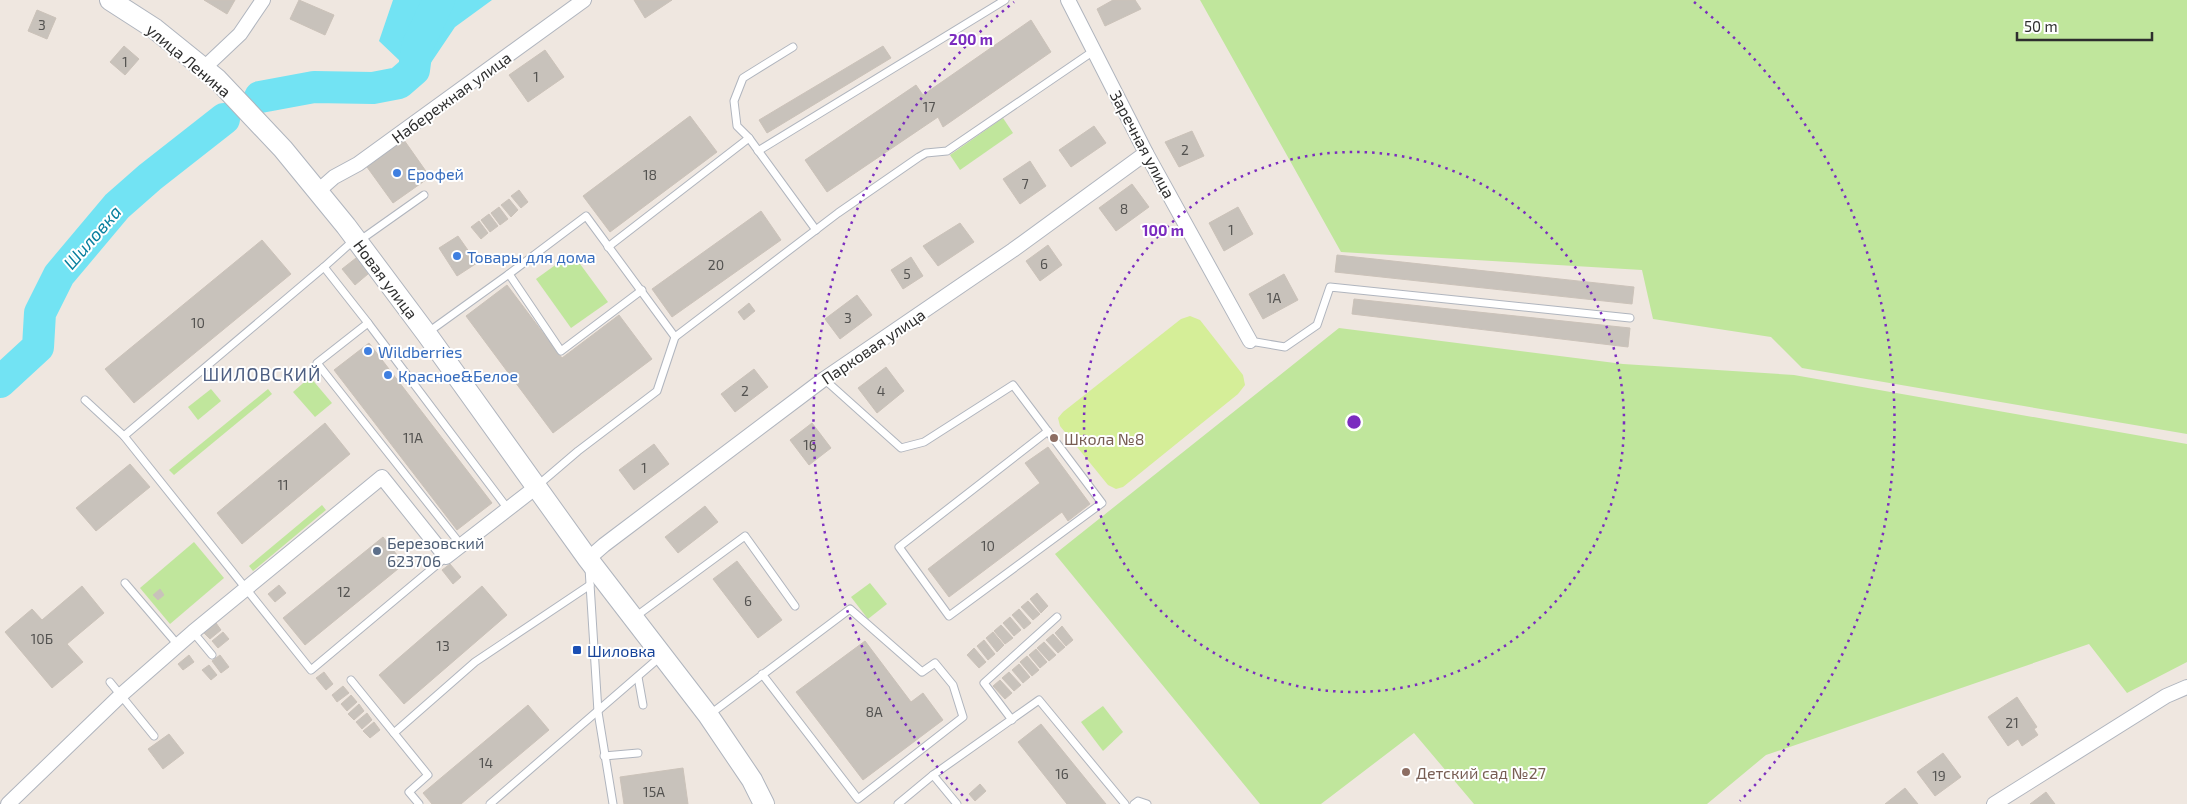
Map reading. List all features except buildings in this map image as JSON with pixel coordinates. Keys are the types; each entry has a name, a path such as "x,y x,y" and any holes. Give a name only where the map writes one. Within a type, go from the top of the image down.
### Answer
{"street":[{"name":"улица Ленина","path":"110,0 155,29 210,74 283,150"},
{"path":"210,74 263,0"},
{"name":"Набережная улица","path":"317,192 334,177 358,164 584,0"},
{"name":"Заречная улица","path":"1068,0 1146,153 1250,341"},
{"name":"Новая улица","path":"283,150 357,240 426,333 535,488 708,716 752,780 764,804"},
{"name":"Парковая улица","path":"588,559 824,379 1014,250 1146,153"},
{"path":"8,804 121,695 178,645 382,478 446,557 535,488"},
{"path":"1994,804 2166,696 2187,687"}],"lane":[{"path":"758,151 1006,0"},
{"path":"793,48 743,78 734,101 737,126 758,151 816,230"},
{"path":"535,488 578,451 657,391 675,338 816,230 919,157 926,153 947,151 1095,50"},
{"path":"608,247 748,138"},
{"path":"124,436 357,240 424,195"},
{"path":"426,333 586,216 642,290 675,338"},
{"path":"324,267 508,509"},
{"path":"509,274 561,351 642,290"},
{"path":"1250,341 1285,347 1317,325 1330,287 1630,318"},
{"path":"368,323 317,363 461,546"},
{"path":"824,379 901,448 924,442 1013,385 1048,431 1102,503 949,616 899,547 1048,431"},
{"path":"84,400 124,436 311,670 446,557"},
{"path":"633,619 744,536 795,606"},
{"path":"588,559 598,712 613,804"},
{"path":"125,582 178,645"},
{"path":"394,733 475,662 590,585"},
{"path":"708,716 762,674 850,609 922,672 935,663 953,685 963,716 858,799 762,674"},
{"path":"1012,720 984,683 1057,616"},
{"path":"193,632 212,655"},
{"path":"490,804 662,656"},
{"path":"638,677 643,705"},
{"path":"351,680 428,775 409,792 420,804"},
{"path":"110,682 154,736"},
{"path":"898,804 933,776 1039,700 1125,804"},
{"path":"604,756 638,753"},
{"path":"933,776 957,804"},
{"path":"1134,804 1138,801 1147,804"}],"green space":[{"path":"1200,0 2187,0 2187,434 1802,368 1771,337 1653,319 1642,270 1341,252"},
{"path":"1003,118 1013,133 960,170 950,155"},
{"path":"572,253 608,302 571,328 536,279"},
{"path":"1190,316 1200,320 1243,375 1245,385 1238,394 1123,487 1116,489 1108,485 1060,426 1058,418 1063,412 1181,319"},
{"path":"1339,328 1623,364 1794,375 2187,444 2187,662 2127,693 2089,644 1766,755 1707,804 1474,804 1414,733 1321,804 1260,804 1055,554"},
{"path":"310,377 332,403 315,417 293,392"},
{"path":"211,389 221,401 198,420 188,407"},
{"path":"268,389 272,394 174,475 169,470"},
{"path":"322,505 326,510 253,571 249,566"},
{"path":"194,542 224,578 170,624 140,588"},
{"path":"870,583 887,604 868,619 851,597"},
{"path":"1103,706 1123,732 1103,751 1081,722"}],"water":[{"path":"393,0 492,0 455,27 424,73 387,98 373,88 395,76 400,61 379,41"}],"waterway":[{"name":"Шиловка","path":"260,97 314,87 373,88 399,83 414,70 417,47 439,0"},
{"name":"Шиловка","path":"0,382 38,347 40,313 59,275 117,206 150,177 224,119"}],"place":[{"name":"Ерофей","path":"397,173"},
{"name":"Товары для дома","path":"457,256"},
{"name":"Wildberries","path":"368,351"},
{"name":"Красное&Белое","path":"388,375"},
{"name":"Школа №8","path":"1054,438"},
{"name":"Березовский 623706","path":"377,551"},
{"name":"Шиловка","path":"577,650"},
{"name":"Детский сад №27","path":"1406,772"}],"district":[{"name":"ШИЛОВСКИЙ","path":"262,374"}]}
